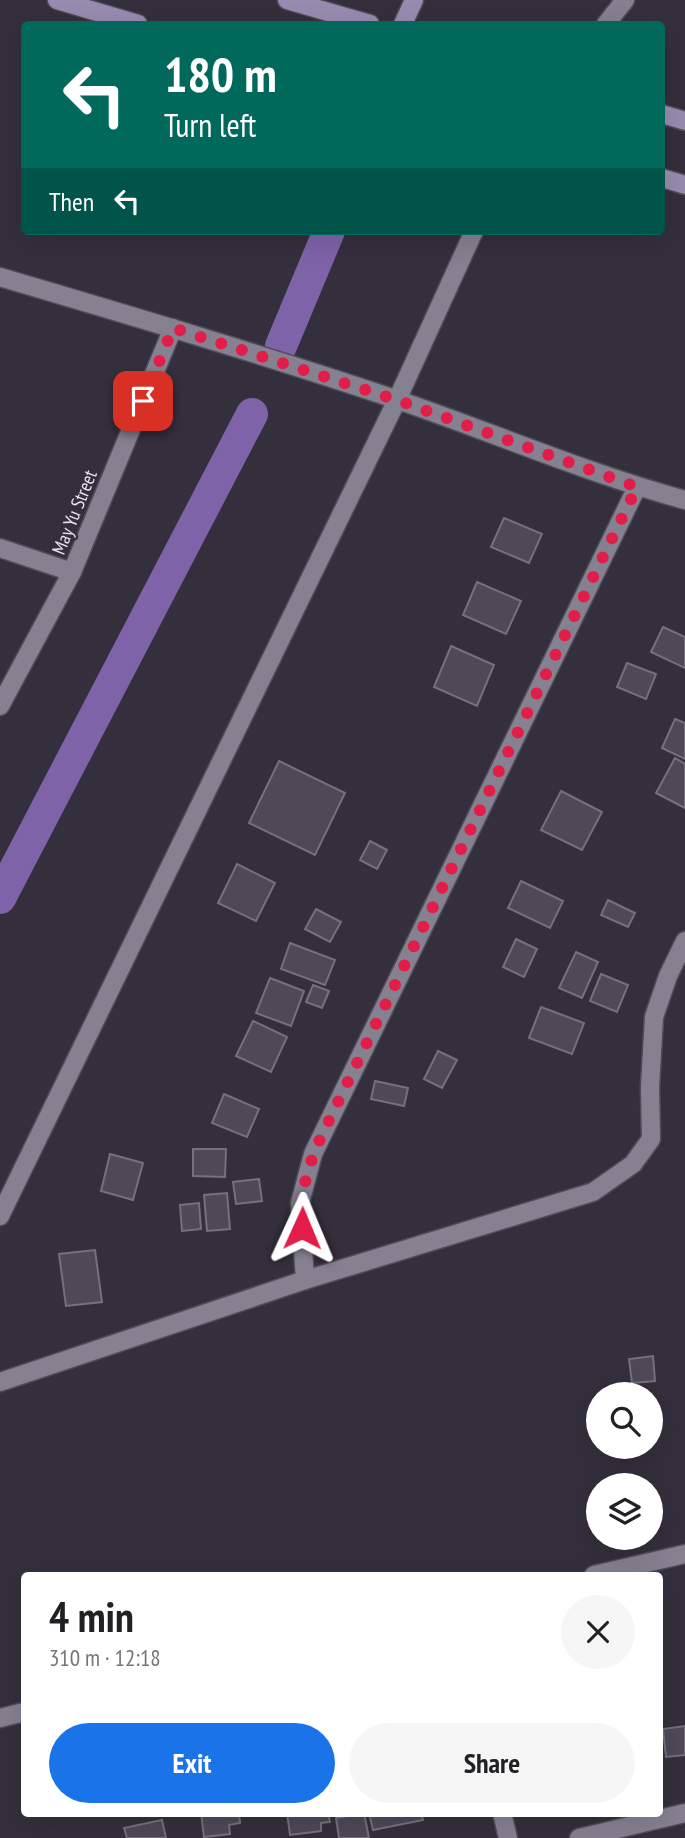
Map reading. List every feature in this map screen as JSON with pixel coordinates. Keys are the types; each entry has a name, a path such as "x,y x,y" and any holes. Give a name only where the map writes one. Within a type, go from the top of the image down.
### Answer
{"street":[{"path":"58,0 128,21"},
{"path":"287,0 359,21"},
{"path":"404,21 414,0"},
{"path":"608,21 625,0"},
{"path":"665,115 685,121"},
{"path":"665,179 685,186"},
{"path":"0,1216 397,400 472,235"},
{"path":"0,277 299,368 397,400 637,487 685,500"},
{"name":"May Yu Street","path":"0,706 72,572 173,328"},
{"path":"304,1280 300,1203 313,1154 637,487"},
{"path":"0,548 72,572"},
{"path":"0,1382 304,1280 593,1192 633,1164 651,1139 650,1087 654,1017 668,976 685,941"},
{"path":"607,1572 685,1554"},
{"path":"0,1718 21,1713"},
{"path":"579,1838 685,1813"},
{"path":"503,1817 508,1838"}],"building":[{"path":"504,518 542,534 529,563 491,547"},
{"path":"477,582 521,601 506,634 463,615"},
{"path":"663,627 685,637 685,668 651,652"},
{"path":"451,646 494,665 477,706 434,687"},
{"path":"627,663 656,674 646,699 617,687"},
{"path":"675,719 685,723 685,759 662,748"},
{"path":"675,758 685,764 685,808 656,793"},
{"path":"279,761 345,793 315,855 249,823"},
{"path":"561,791 602,812 582,850 541,830"},
{"path":"370,841 387,850 377,869 360,860"},
{"path":"237,864 275,883 256,921 218,903"},
{"path":"521,881 563,901 550,928 508,908"},
{"path":"608,900 635,913 628,927 601,915"},
{"path":"316,909 341,922 330,942 305,929"},
{"path":"516,939 537,949 524,977 503,967"},
{"path":"290,943 335,960 325,985 281,969"},
{"path":"576,952 598,962 582,998 559,988"},
{"path":"601,974 628,985 617,1012 590,1001"},
{"path":"270,978 304,991 291,1026 256,1013"},
{"path":"313,985 329,991 322,1008 306,1002"},
{"path":"541,1007 584,1023 572,1054 529,1038"},
{"path":"253,1021 287,1037 271,1072 236,1056"},
{"path":"438,1051 457,1060 442,1088 424,1079"},
{"path":"375,1081 408,1088 404,1106 371,1099"},
{"path":"224,1094 259,1109 247,1137 212,1123"},
{"path":"193,1149 226,1149 225,1177 193,1176"},
{"path":"110,1154 143,1163 133,1200 101,1191"},
{"path":"259,1179 262,1201 236,1204 233,1182"},
{"path":"227,1193 230,1229 207,1231 204,1195"},
{"path":"199,1203 201,1229 182,1231 180,1205"},
{"path":"95,1250 102,1302 66,1306 59,1254"},
{"path":"653,1356 655,1381 632,1382 629,1359"},
{"path":"685,1726 685,1755 666,1757 663,1729"},
{"path":"202,1817 239,1817 240,1823 229,1825 230,1834 204,1837"},
{"path":"288,1817 329,1817 330,1822 321,1823 321,1831 290,1835"},
{"path":"365,1817 369,1838 339,1838 336,1818"},
{"path":"370,1817 422,1817 423,1820 373,1830"},
{"path":"162,1820 166,1838 127,1838 124,1828"}],"waterway":[{"path":"281,346 327,235"},
{"path":"0,898 252,414"}],"route":[{"path":"143,401 173,328 397,400 637,487 313,1154 300,1203 302,1228"}]}
